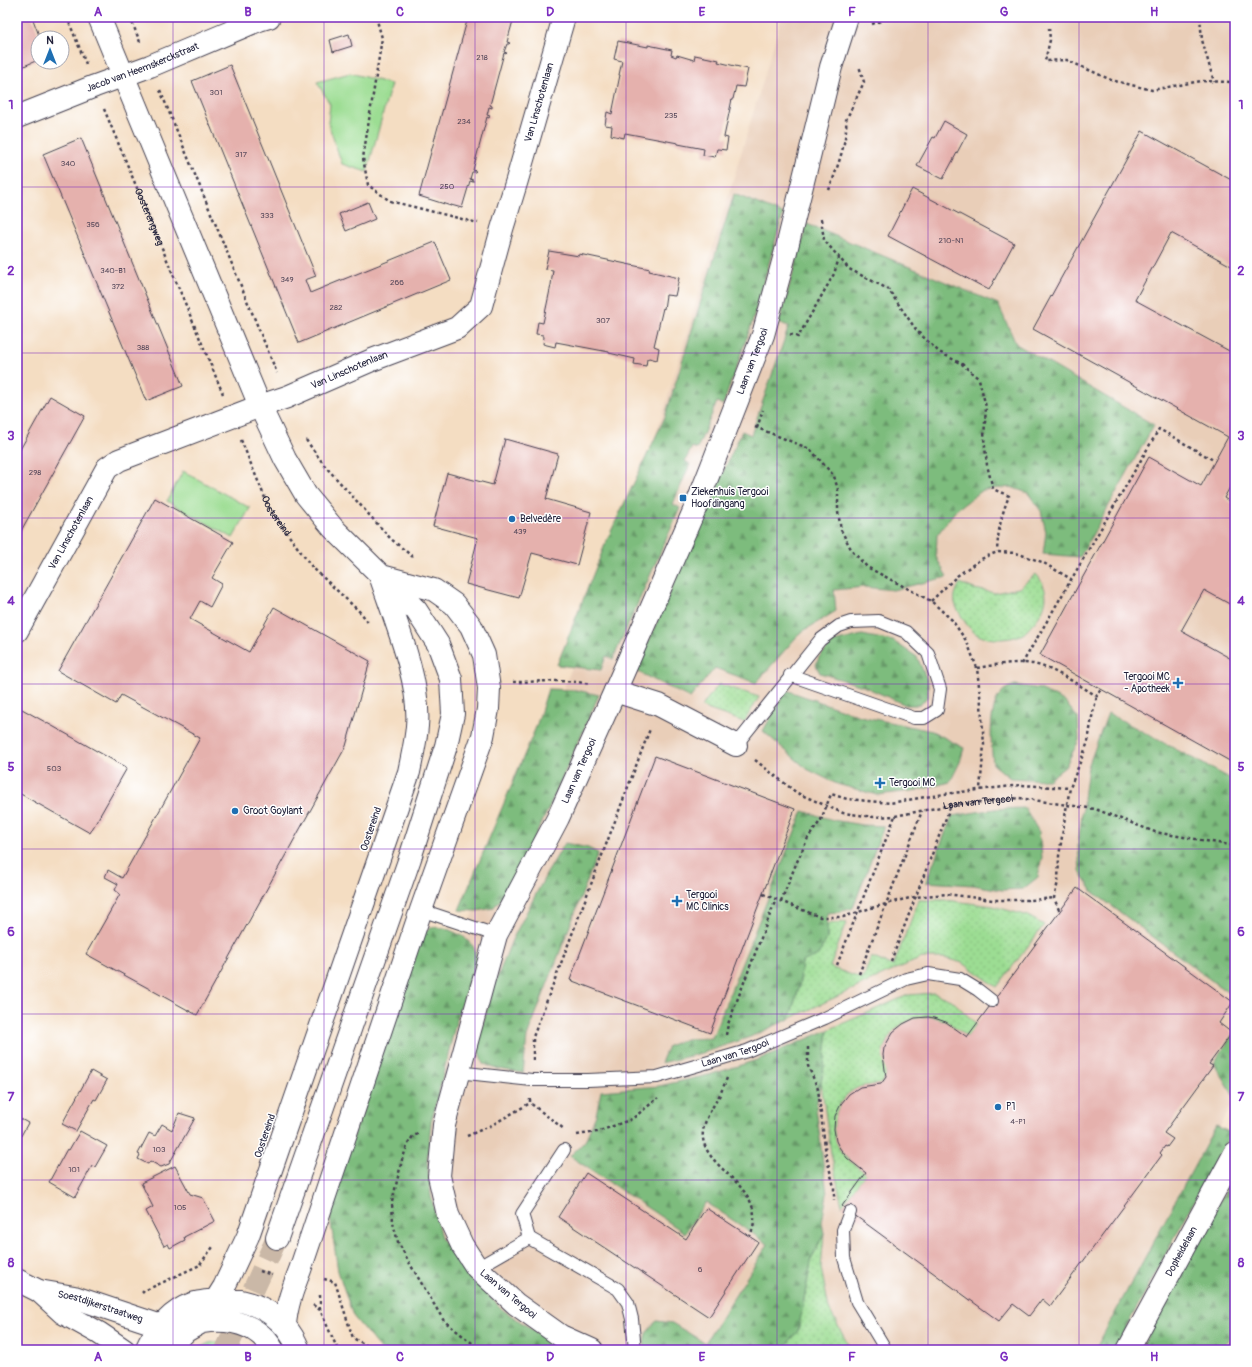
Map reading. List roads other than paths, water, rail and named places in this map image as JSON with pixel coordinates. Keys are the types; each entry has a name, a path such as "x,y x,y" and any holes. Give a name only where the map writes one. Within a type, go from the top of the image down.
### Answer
{"main road":[{"path":"98,17 260,406 285,459 306,495 332,528 416,610 438,644 450,679 453,714 446,746 410,858 277,1238"},
{"name":"Jacob van Heemskerckstraat","path":"17,117 150,66 269,17"},
{"name":"Van Linschotenlaan","path":"17,631 107,468 119,460 232,416 287,397 372,360 457,328 481,306 502,228 564,17"},
{"name":"Laan van Tergooi","path":"592,1350 561,1336 516,1304 477,1268 462,1245 448,1215 439,1176 444,1125 457,1072 496,935 558,818 615,691 697,504 763,335 788,243 831,67 847,17"},
{"path":"285,1326 285,1316 290,1298 421,910 483,736 488,709 489,688 484,655 471,626 454,604 434,590 380,575"},
{"path":"202,1322 224,1287 248,1236 409,772 418,726 416,693 406,656 380,575"},
{"path":"615,691 659,705 736,745"},
{"name":"Dopheidelaan","path":"1128,1350 1235,1153"},
{"name":"Soestdijkerstraatweg","path":"17,1280 40,1291 74,1297 161,1326"},
{"name":"Soestdijkerstraatweg","path":"40,1291 63,1313 124,1350"},
{"path":"146,1350 161,1326 174,1314 192,1304 216,1300 235,1300 253,1304 268,1312 285,1326 293,1337 299,1350"},
{"path":"169,1350 186,1331 202,1322 216,1320 243,1324 253,1328 263,1337 273,1350"}],"lane":[{"path":"736,745 790,675 820,640 839,626 851,622 879,621 906,632 928,653 940,689 937,710 924,718 914,718 790,675"},
{"path":"421,910 496,935"},
{"name":"Laan van Tergooi","path":"457,1072 532,1080 588,1080 657,1077 747,1051 806,1026 906,979 928,974 960,979 992,1001"},
{"path":"564,1150 522,1214 529,1238 618,1289 628,1303 632,1319 635,1350"},
{"path":"850,1212 843,1230 844,1258 857,1302 886,1350"},
{"path":"477,1268 529,1238"},
{"path":"1232,1350 1235,1345"}],"tunnel":[{"path":"226,1350 277,1238"}],"place":[{"name":"Ziekenhuis Tergooi Hoofdingang","path":"683,498"},
{"name":"Belvedère","path":"512,519"},
{"name":"Tergooi MC - Apotheek","path":"1178,683"},
{"name":"Tergooi MC","path":"880,783"},
{"name":"Groot Goylant","path":"235,811"},
{"name":"Tergooi MC Clinics","path":"677,901"},
{"name":"P1","path":"998,1107"}]}
